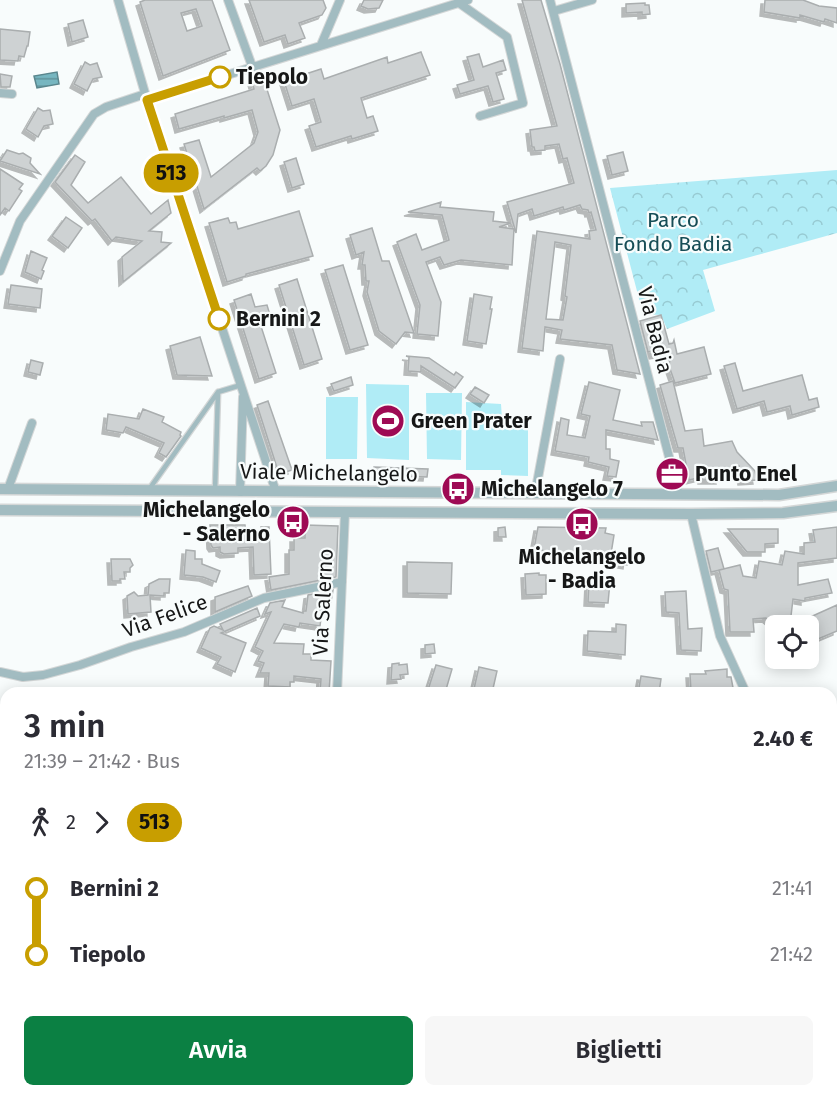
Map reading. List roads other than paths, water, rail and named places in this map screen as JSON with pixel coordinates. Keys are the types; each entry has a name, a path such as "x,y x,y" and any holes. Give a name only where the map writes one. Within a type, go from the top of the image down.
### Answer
{"street":[{"path":"118,0 146,97 276,492"},
{"path":"228,0 252,66"},
{"path":"321,45 340,0"},
{"path":"429,0 433,11"},
{"path":"0,271 20,222 94,114 106,107 252,66 468,0"},
{"name":"Via Badia","path":"550,0 679,495"},
{"path":"554,11 592,0"},
{"path":"459,3 507,37 523,103 480,116"},
{"path":"0,93 12,94"},
{"path":"536,494 560,359"},
{"path":"240,492 242,387"},
{"path":"4,510 4,489 32,423"},
{"name":"Viale Michelangelo","path":"4,489 779,495 837,486"},
{"path":"435,493 435,513"},
{"name":"Viale Michelangelo","path":"4,510 691,514 783,513 837,506"},
{"name":"Via Salerno","path":"337,687 345,512"},
{"path":"691,514 720,636 743,687"},
{"name":"Via Felice","path":"0,672 22,676 43,675 184,632 264,598 342,582"}],"lane":[{"path":"148,490 218,392 242,387"},
{"path":"215,491 218,392"}],"place":[{"name":"Tiepolo","path":"220,77"},
{"name":"Bernini 2","path":"219,319"},
{"name":"Green Prater","path":"388,421"},
{"name":"Punto Enel","path":"672,474"},
{"name":"Michelangelo 7","path":"458,489"},
{"name":"Michelangelo - Salerno","path":"293,522"},
{"name":"Michelangelo - Badia","path":"582,524"}],"park label":[{"name":"Parco Fondo Badia","path":"673,232"}]}
